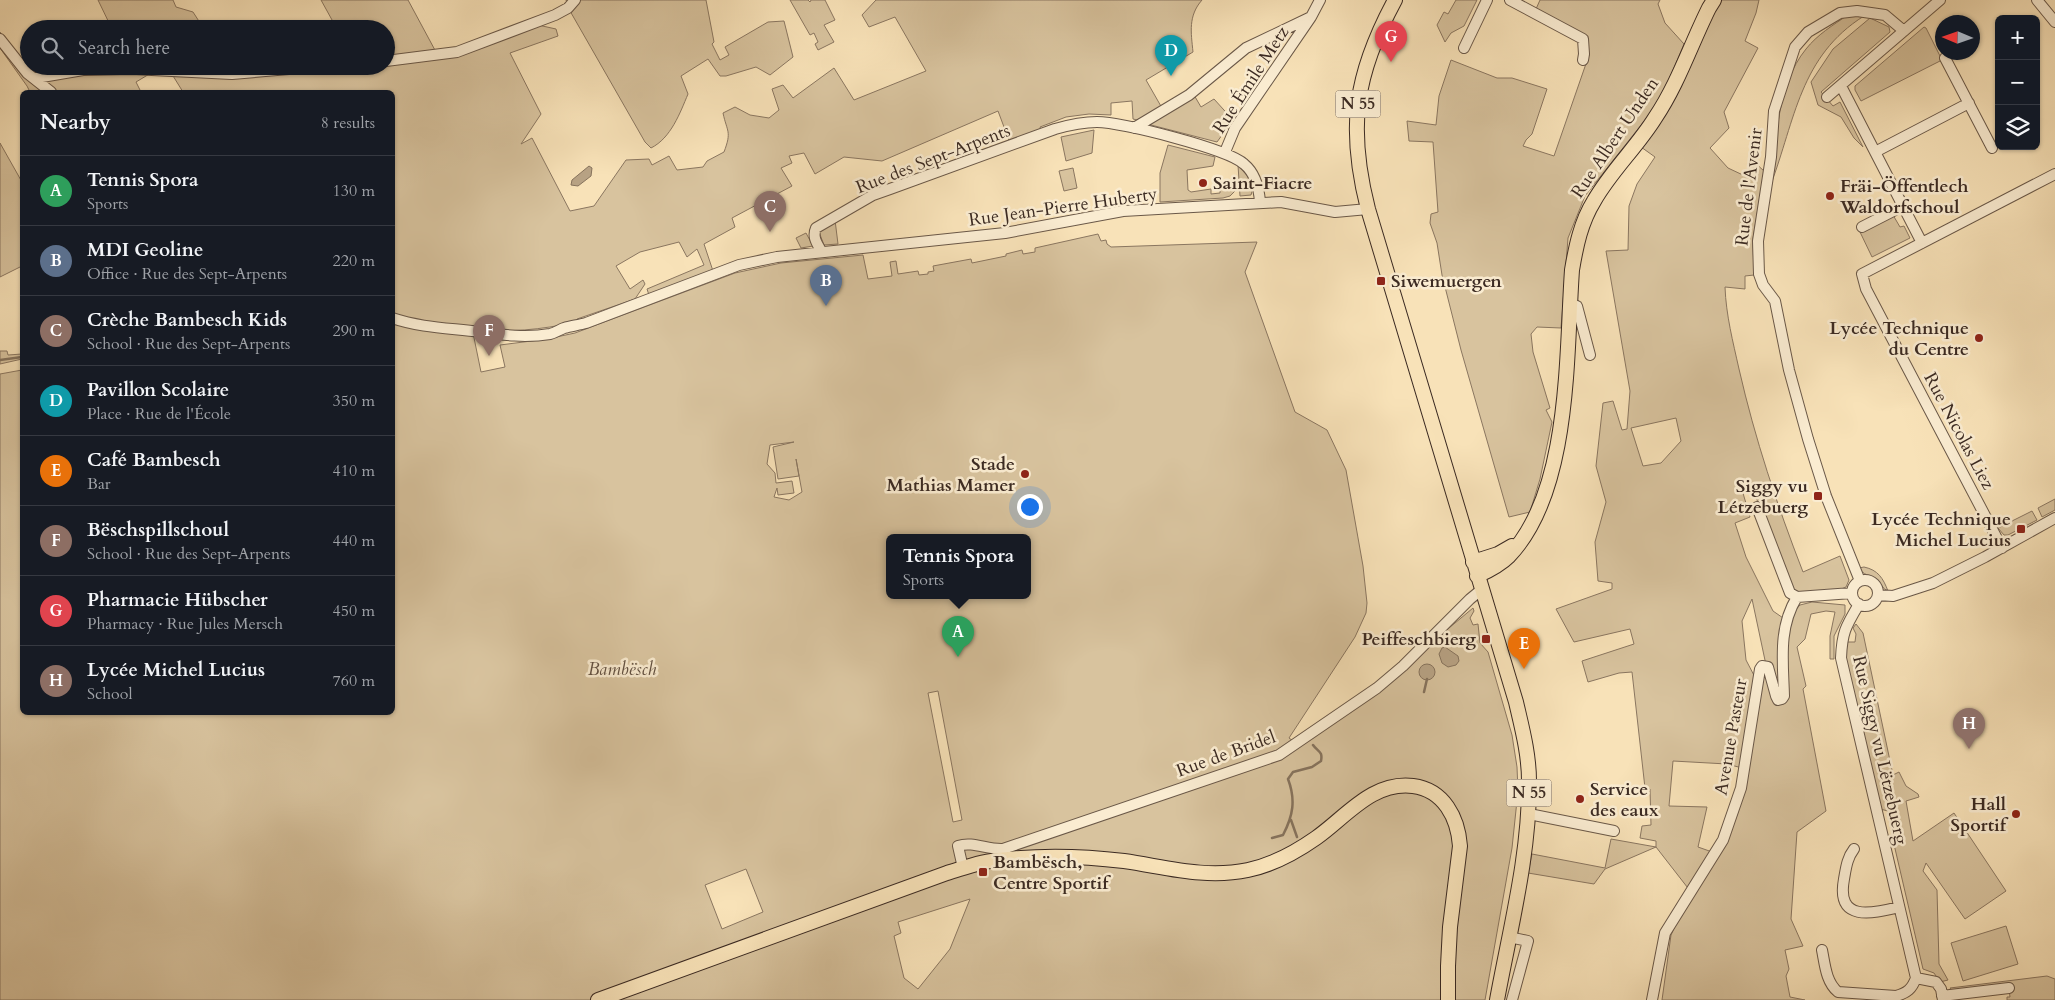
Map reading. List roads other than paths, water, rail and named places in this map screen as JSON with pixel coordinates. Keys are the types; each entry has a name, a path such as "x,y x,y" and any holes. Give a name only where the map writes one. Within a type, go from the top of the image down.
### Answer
{"main road":[{"name":"N 55","path":"1395,0 1381,26 1366,65 1358,104 1356,144 1358,165 1368,209 1516,702 1523,732 1529,779 1529,814 1497,1000"},
{"name":"Rue Albert Unden","path":"1475,569 1519,542 1537,514 1555,460 1562,418 1576,247 1586,215 1605,183 1656,118 1673,87 1714,0"},
{"path":"598,1000 746,944 963,868 998,860 1068,858 1125,861 1191,873 1222,874 1249,870 1277,860 1317,838 1346,813 1380,789 1396,786 1414,786 1429,791 1443,800 1454,815 1459,830 1460,846 1448,966 1448,1000"}],"street":[{"path":"395,59 457,52 555,15 568,8 575,0"},
{"name":"Rue Émile Metz","path":"1225,152 1235,128 1320,0"},
{"path":"1464,48 1487,0"},
{"path":"1510,0 1583,39 1584,54 1582,60"},
{"path":"1827,97 1940,0"},
{"path":"2037,0 2055,22"},
{"name":"Rue de l'Avenir","path":"1860,581 1826,496 1808,439 1789,370 1775,301 1763,285 1759,274 1758,241 1770,158 1774,111 1795,47 1808,32 1840,13 1857,11 1886,15 1904,31"},
{"path":"1134,128 1189,95 1246,48 1311,16"},
{"path":"0,39 20,65"},
{"path":"1946,60 1992,148"},
{"path":"32,75 49,90"},
{"path":"36,78 54,75"},
{"path":"1841,86 1922,243 2055,174"},
{"path":"1875,152 1968,103"},
{"name":"Rue des Sept-Arpents","path":"821,252 815,240 816,228 873,196 1076,123 1097,122 1134,128 1225,152 1245,164 1254,177 1260,202"},
{"name":"Rue Jean-Pierre Huberty","path":"821,252 1005,234 1123,211 1260,202 1281,202 1335,212 1368,209"},
{"path":"1862,227 1903,206"},
{"name":"Rue Nicolas Liez","path":"1922,243 1862,274 1866,289 2002,548"},
{"path":"395,319 442,329 480,332 499,336 550,334 586,323 739,265 777,256 821,252"},
{"path":"1570,304 1577,306 1590,355"},
{"path":"1757,507 1790,593 1797,597 1852,594"},
{"path":"1878,596 1893,596 1933,583 2002,548 2055,518"},
{"path":"1868,580 1872,582 1878,590 1876,600 1868,605 1859,604 1852,594 1854,586 1860,581 1868,580"},
{"name":"Rue de Bridel","path":"963,868 958,846 966,843 992,850 1003,848 1279,755 1377,688 1481,590"},
{"name":"Avenue Pasteur","path":"1652,1000 1665,933 1723,840 1742,788 1762,666 1768,667 1778,700 1784,696 1783,637 1786,620 1797,597"},
{"name":"Rue Siggy vu Lëtzebuerg","path":"1859,604 1845,626 1841,642 1841,658 1916,978"},
{"path":"1529,814 1614,832"},
{"path":"1854,849 1848,856 1842,891 1843,901 1848,907 1864,914 1872,914 1899,907"},
{"path":"1509,937 1528,941 1512,1000"},
{"path":"1822,950 1829,980 1838,992 1896,996 1905,994 1912,988 1916,978 1936,982 1941,989 1942,998 2009,988"}],"waterway":[{"path":"0,360 20,357"},
{"path":"1424,692 1427,679"},
{"path":"1272,838 1283,835 1291,814 1293,801 1288,779 1293,772 1312,767 1321,761 1321,753 1313,745"},
{"path":"1291,820 1297,837"}],"place":[{"name":"Pharmacie Hübscher","path":"1391,62"},
{"name":"Pavillon Scolaire","path":"1171,76"},
{"name":"Saint-Fiacre","path":"1203,183"},
{"name":"Fräi-Öffentlech Waldorfschoul","path":"1830,196"},
{"name":"Crèche Bambesch Kids","path":"770,232"},
{"name":"Siwemuergen","path":"1381,281"},
{"name":"MDI Geoline","path":"826,306"},
{"name":"Lycée Technique du Centre","path":"1979,338"},
{"name":"Bëschspillschoul","path":"489,356"},
{"name":"Stade Mathias Mamer","path":"1025,474"},
{"name":"Siggy vu Létzebuerg","path":"1818,496"},
{"name":"Lycée Technique Michel Lucius","path":"2021,529"},
{"name":"Peiffeschbierg","path":"1486,639"},
{"name":"Tennis Spora","path":"958,657"},
{"name":"Café Bambesch","path":"1524,669"},
{"name":"Lycée Michel Lucius","path":"1969,749"},
{"name":"Service des eaux","path":"1580,799"},
{"name":"Hall Sportif","path":"2016,814"},
{"name":"Bambësch, Centre Sportif","path":"983,872"}],"park label":[{"name":"Bambësch","path":"622,669"}]}
